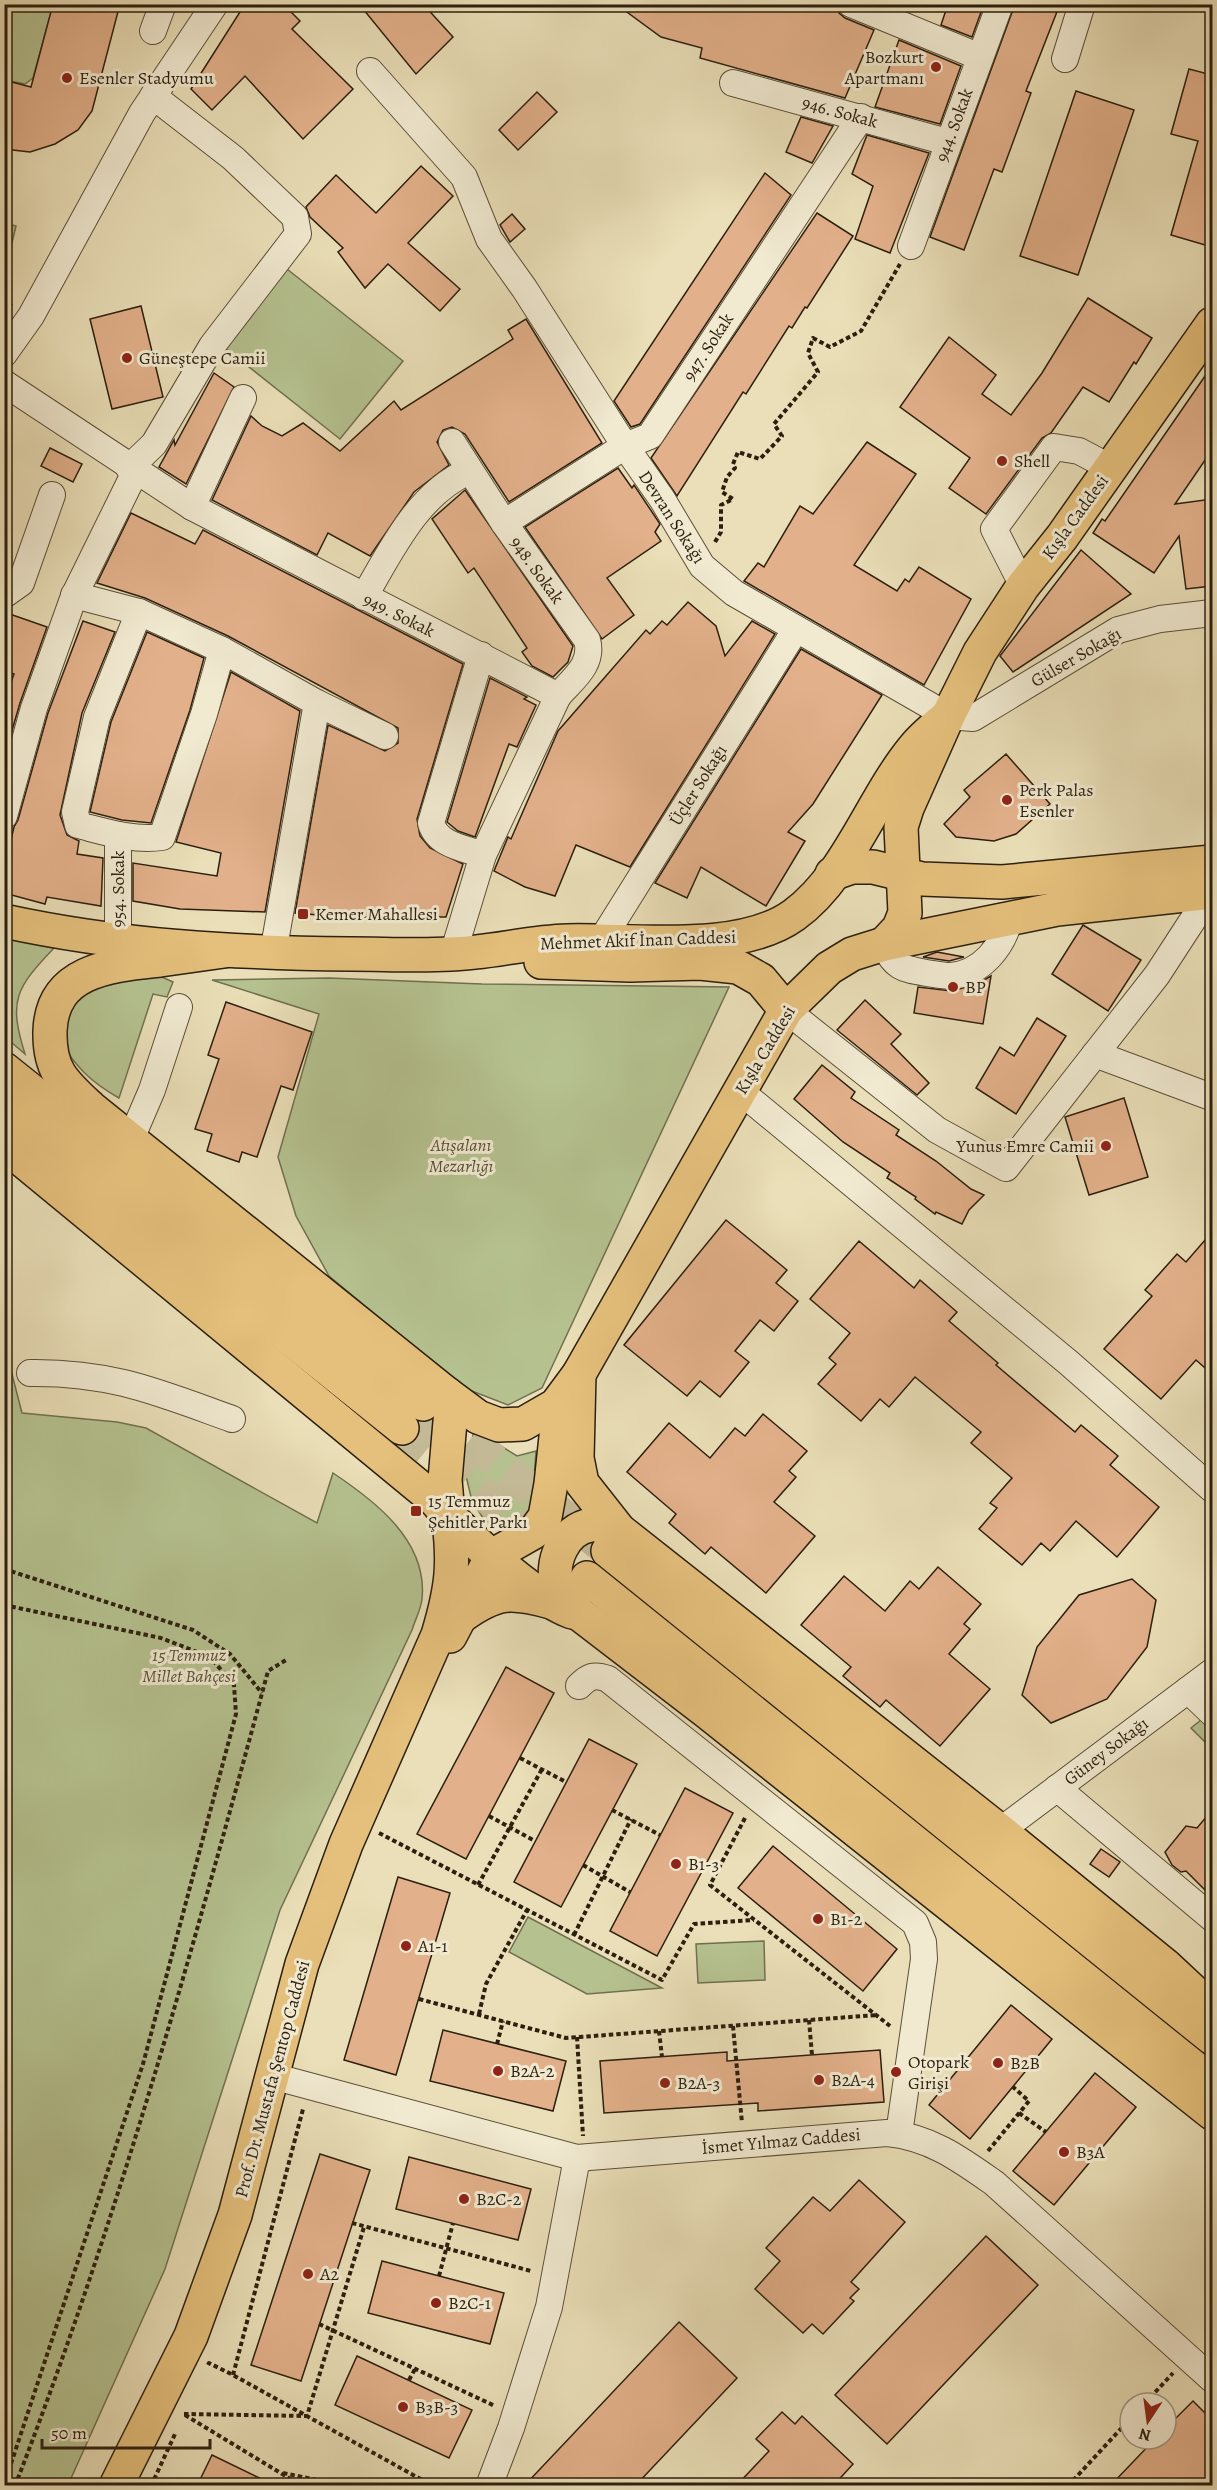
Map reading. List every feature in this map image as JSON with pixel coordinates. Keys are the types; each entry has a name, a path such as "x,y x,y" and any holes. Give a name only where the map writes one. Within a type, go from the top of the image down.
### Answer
{"main road":[{"name":"Kışla Caddesi","path":"579,1374 786,1010 829,968 852,954 884,944 899,928 905,913 901,827 948,716 980,652 1023,586 1112,468 1212,325"},
{"name":"Kışla Caddesi","path":"832,874 914,747 948,716"},
{"path":"832,874 852,867 873,867 904,875 955,881 1212,882"},
{"name":"Mehmet Akif İnan Caddesi","path":"4,921 118,942 273,953 453,954 564,941 714,940 759,934 793,916 813,899 832,874"},
{"path":"884,944 1057,909 1212,882"},
{"path":"224,951 114,964 81,975 63,994 51,1016 50,1050 55,1071 91,1108 131,1139 435,1399 499,1425 523,1424 556,1405 579,1374"},
{"path":"453,954 514,961 630,966 700,963 738,967 761,980 786,1010"},
{"path":"4,1069 451,1410 445,1480 453,1571 448,1601 424,1671"},
{"path":"4,1110 402,1428"},
{"path":"4,1145 435,1500 492,1556 551,1602"},
{"path":"579,1374 577,1458 582,1483 614,1540 1212,2038"},
{"path":"424,1671 463,1615 492,1556 534,1532 545,1516 556,1437 579,1374"},
{"path":"1212,2009 1166,1966 1000,1830 593,1525 581,1528 572,1534 562,1547 555,1564 557,1585 564,1599 582,1616 707,1712 1212,2113"},
{"path":"588,1578 1212,2082"},
{"path":"463,1615 488,1599 501,1594 524,1594 551,1602 582,1616"},
{"name":"Prof. Dr. Mustafa Şentop Caddesi","path":"116,2486 191,2336 235,2216 302,1964 355,1821 424,1671"}],"street":[{"path":"153,31 163,4"},
{"path":"4,354 31,316 153,96 215,4"},
{"path":"851,4 980,57"},
{"name":"944. Sokak","path":"911,246 947,142 1000,4"},
{"path":"1065,59 1082,4"},
{"name":"Devran Sokağı","path":"370,71 464,177 489,239 524,288 625,446 662,499 702,566 734,593 948,716"},
{"name":"946. Sokak","path":"733,83 947,142"},
{"path":"4,816 34,708 74,596 132,470 154,444 213,346 298,234 295,217 241,166 153,96"},
{"name":"947. Sokak","path":"504,523 625,446 650,436 861,117"},
{"name":"949. Sokak","path":"4,383 132,470 192,507 558,696"},
{"path":"192,507 243,398"},
{"name":"948. Sokak","path":"452,442 504,523 587,640 591,652 583,669 558,696"},
{"path":"1023,586 994,529 1054,447 1079,451 1112,468"},
{"path":"364,597 401,534 431,497 457,476 469,471"},
{"path":"4,595 21,583 52,495"},
{"path":"74,596 139,612 222,650 317,703 385,736"},
{"path":"139,612 98,717 75,812 78,825 118,835 149,839 162,837 201,725 222,650"},
{"name":"Gülser Sokağı","path":"948,716 973,718 1118,630 1160,619 1212,613"},
{"name":"Üçler Sokağı","path":"601,941 796,629"},
{"path":"481,655 431,823 434,834 442,840 483,855"},
{"path":"453,954 483,855 558,696"},
{"path":"273,953 317,703"},
{"name":"954. Sokak","path":"118,835 118,942"},
{"path":"786,1010 937,1130 1006,1168 1157,975 1212,882"},
{"path":"884,944 891,961 907,970 950,976 976,968 993,954 1006,934 1010,918"},
{"path":"131,1139 152,1090 179,1006"},
{"path":"1095,1054 1210,1097 1212,1094"},
{"path":"740,1091 1069,1363 1212,1489"},
{"path":"30,1373 63,1373 129,1383 232,1419"},
{"name":"Güney Sokağı","path":"1000,1830 1212,1672"},
{"path":"579,1686 588,1677 597,1676 608,1679 915,1923 923,1942 924,1959 899,2134"},
{"path":"1188,1690 1212,1713"},
{"path":"1056,1788 1212,1918"},
{"name":"İsmet Yılmaz Caddesi","path":"272,2076 581,2157 899,2134 939,2146 994,2183 1212,2379"},
{"path":"489,2486 549,2307 581,2157"}],"path":[{"path":"702,566 720,532 720,505 733,499 722,492 727,477 735,468 733,464 738,452 760,459 782,436 774,424 818,372 808,353 813,338 830,347 861,331 911,246"},
{"path":"4,1569 193,1630 230,1654 262,1694"},
{"path":"4,1605 161,1638 210,1657 234,1685 236,1714 143,2064 4,2485"},
{"path":"15,2486 51,2392 113,2210 172,2020 268,1671 286,1660"},
{"path":"4,1661 4,1678"},
{"path":"519,1758 566,1782"},
{"path":"478,1885 542,1769"},
{"path":"756,1797 710,1886 912,2043"},
{"path":"612,1810 660,1835"},
{"path":"489,1816 535,1841"},
{"path":"574,1935 631,1820"},
{"path":"355,1821 662,1980 694,1924 754,1920"},
{"path":"583,1865 630,1892"},
{"path":"478,2014 486,1984 527,1910"},
{"path":"419,1999 566,2038 877,2015"},
{"path":"809,2020 812,2055"},
{"path":"497,2044 503,2021"},
{"path":"733,2026 744,2144"},
{"path":"659,2031 662,2057"},
{"path":"577,2037 581,2157"},
{"path":"233,2375 296,2142 308,2086"},
{"path":"974,2168 1029,2101 1012,2087"},
{"path":"1019,2113 1046,2132"},
{"path":"352,2223 555,2277"},
{"path":"439,2276 453,2223"},
{"path":"307,2416 364,2227"},
{"path":"319,2324 514,2415"},
{"path":"1156,2391 1188,2357"},
{"path":"209,2363 433,2486"},
{"path":"409,2380 415,2369"},
{"path":"184,2414 307,2416"},
{"path":"184,2414 302,2486"},
{"path":"152,2486 184,2414"},
{"path":"1068,2486 1118,2432"},
{"path":"277,2472 347,2486"},
{"path":"286,2486 289,2478"}],"green space":[{"path":"4,5 53,5 33,78 25,84 5,80"},
{"path":"4,223 16,226 5,272"},
{"path":"287,269 403,361 340,439 225,348"},
{"path":"4,937 54,948 31,974 19,996 17,1020 25,1054 5,1037"},
{"path":"108,976 162,977 173,982 167,997 153,994 119,1098 85,1073 59,1041 77,993"},
{"name":"Atışalanı Mezarlığı","path":"329,978 482,984 729,987 542,1388 508,1405 464,1388 329,1276 296,1216 278,1157 319,1014 212,980"},
{"name":"15 Temmuz Millet Bahçesi","path":"5,1347 22,1413 117,1422 146,1428 317,1523 333,1473 365,1496 396,1525 408,1541 417,1559 422,1578 422,1599 412,1630 280,1910 165,2269 68,2485 5,2485"},
{"path":"474,1429 517,1456 536,1451 532,1506 524,1522 506,1527 485,1521 472,1501 466,1476"},
{"path":"1212,1711 1212,1749 1191,1728"},
{"path":"528,1917 662,1988 587,1994 509,1952"},
{"path":"764,1941 765,1980 698,1983 696,1944"}],"building":[{"name":"Esenler Stadyumu","path":"53,4 120,4 92,111 78,130 55,144 30,152 4,149 4,80 31,87"},
{"path":"245,4 283,4 300,21 292,29 353,89 303,139 245,76 212,110 191,89"},
{"path":"359,4 423,4 453,37 416,74"},
{"path":"616,4 836,4 839,13 845,18 874,30 845,98 700,58 702,48 661,37"},
{"path":"948,4 984,4 972,37 941,25"},
{"path":"1015,4 1060,4 1026,91 1031,93 1002,172 994,169 964,250 930,237"},
{"path":"899,40 961,66 940,124 875,107"},
{"path":"1189,69 1212,75 1212,247 1171,235 1198,141 1171,134"},
{"path":"1076,91 1134,110 1078,275 1020,256"},
{"path":"537,92 557,112 518,150 499,130"},
{"path":"801,117 833,126 812,163 786,152"},
{"path":"867,135 929,153 890,253 855,239 873,186 852,174"},
{"path":"421,166 453,196 408,243 460,289 440,311 388,264 365,288 338,252 343,248 310,217 306,207 336,175 376,213"},
{"path":"765,173 791,195 640,424 631,427 614,401"},
{"path":"817,213 853,236 807,308 805,307 792,328 789,326 746,394 743,392 677,496 651,458"},
{"path":"512,214 525,229 510,242 500,225"},
{"path":"1088,298 1152,338 1109,402 1083,387 1051,433 1042,438 986,514 949,488 970,458 900,407 949,337 996,375 982,394 1011,415 1042,373"},
{"name":"Güneştepe Camii","path":"141,306 163,397 112,409 90,319"},
{"path":"526,319 602,443 509,502 465,434 452,427 443,430 437,442 449,465 414,492 370,556 328,533 317,555 212,500 251,416 262,426 282,436 303,423 340,451 394,401 401,410 513,339 508,330"},
{"path":"1212,366 1212,450 1175,504 1212,499 1212,586 1186,589 1179,536 1154,573 1093,533 1102,519 1105,521"},
{"path":"214,373 234,387 186,484 159,467 174,440 175,445"},
{"path":"867,442 916,474 854,565 897,591 905,579 909,582 919,567 971,599 924,685 744,581 758,563 764,567 800,506 813,514"},
{"path":"50,448 82,464 73,482 41,466"},
{"path":"618,468 632,488 634,485 660,524 655,532 661,541 607,578 634,615 602,639 525,527"},
{"path":"465,490 573,646 568,662 553,677 532,666 522,652 527,648 474,568 468,573 432,519"},
{"path":"131,513 195,544 203,530 463,664 417,819 420,836 430,848 463,864 446,917 343,917 295,913 328,725 385,751 398,743 398,728 228,636 145,598 97,583"},
{"path":"1081,550 1131,594 1013,672 1000,656"},
{"path":"688,602 716,626 725,656 752,621 775,634 630,867 576,845 555,896 525,887 494,871 508,837 511,839 558,731 646,630 650,634 662,621 667,625"},
{"path":"4,612 47,627 20,703 4,758 4,701 14,674 4,671"},
{"path":"83,621 115,632 82,713 60,815 67,835 79,841 77,854 103,858 101,906 47,897 45,904 4,893 4,869 14,827 18,820 48,713"},
{"path":"147,632 204,658 190,710 151,823 122,820 90,812 111,722"},
{"path":"801,649 882,695 813,804 788,832 805,841 766,906 701,867 687,898 655,883"},
{"path":"231,672 300,711 265,912 180,909 133,901 133,863 217,876 221,853 176,842"},
{"path":"490,678 527,697 524,699 536,705 517,747 509,744 475,837 458,831 447,822"},
{"name":"Perk Palas Esenler","path":"1006,754 1050,804 1016,834 994,841 956,837 944,824 970,797 964,790"},
{"path":"1083,925 1141,960 1108,1011 1052,974"},
{"path":"937,952 964,957 949,961 923,957"},
{"path":"991,976 983,1024 914,1013 918,987 952,991 977,984"},
{"path":"865,1000 901,1034 891,1044 929,1083 917,1095 837,1030"},
{"path":"226,1002 312,1032 293,1090 281,1086 257,1157 242,1152 239,1162 207,1151 212,1134 195,1129 219,1059 208,1055"},
{"path":"1037,1018 1066,1036 1016,1114 976,1088 1000,1047 1014,1056"},
{"path":"822,1065 855,1092 851,1098 899,1130 896,1135 936,1161 971,1189 984,1195 969,1210 962,1224 936,1212 935,1214 915,1199 916,1197 887,1178 890,1173 843,1142 794,1099"},
{"name":"Yunus Emre Camii","path":"1124,1098 1148,1177 1089,1195 1065,1117"},
{"path":"726,1220 787,1270 776,1283 798,1301 774,1331 760,1320 735,1351 749,1362 720,1397 700,1381 687,1396 624,1345"},
{"path":"1212,1232 1212,1374 1196,1360 1161,1399 1104,1349 1152,1296 1145,1290 1177,1254 1186,1262"},
{"path":"859,1241 914,1288 920,1280 957,1312 949,1321 998,1363 996,1365 1075,1432 1081,1425 1118,1456 1110,1465 1159,1507 1117,1557 1076,1521 1050,1551 1041,1543 1022,1565 979,1529 997,1508 990,1503 1012,1478 971,1443 981,1432 915,1377 889,1407 880,1399 861,1421 818,1384 836,1364 829,1358 850,1333 810,1299"},
{"path":"763,1414 807,1451 789,1471 796,1477 774,1502 815,1536 766,1593 711,1547 705,1554 669,1523 676,1514 627,1472 669,1423 710,1458 735,1428 745,1436"},
{"path":"938,1567 981,1604 964,1624 970,1629 949,1654 990,1689 940,1746 886,1700 880,1707 843,1676 851,1667 801,1625 844,1576 885,1611 910,1581 919,1589"},
{"path":"1132,1579 1156,1600 1147,1647 1107,1699 1051,1723 1022,1695 1037,1647 1079,1595"},
{"path":"506,1667 554,1693 466,1859 417,1834"},
{"path":"589,1739 637,1764 561,1907 514,1882"},
{"name":"B1-3","path":"685,1788 733,1813 657,1956 610,1931"},
{"path":"1212,1810 1212,1897 1186,1871 1181,1872 1172,1865 1165,1852 1186,1826 1197,1828"},
{"name":"B1-2","path":"773,1846 897,1949 863,1991 738,1888"},
{"path":"1101,1849 1120,1862 1109,1877 1090,1864"},
{"name":"A1-1","path":"398,1877 450,1893 396,2075 344,2060"},
{"name":"B2B","path":"1011,2005 1052,2039 970,2139 929,2105"},
{"name":"B2A-2","path":"443,2030 566,2061 553,2111 430,2081"},
{"path":"880,2050 884,2102 758,2111 758,2103 604,2113 600,2061 727,2052 727,2061"},
{"name":"B3A","path":"1095,2073 1136,2107 1054,2205 1013,2171"},
{"name":"A2","path":"320,2154 370,2170 301,2381 251,2365"},
{"name":"B2C-2","path":"409,2157 531,2189 518,2240 396,2209"},
{"path":"859,2180 905,2222 851,2282 859,2289 850,2298 854,2301 823,2334 812,2324 803,2333 755,2289 780,2261 766,2248 813,2197 830,2211"},
{"path":"986,2236 1038,2285 887,2444 835,2395"},
{"name":"B2C-1","path":"382,2261 504,2293 490,2344 368,2313"},
{"path":"679,2322 737,2378 635,2486 524,2486"},
{"name":"B3B-3","path":"357,2356 472,2410 449,2458 335,2405"},
{"path":"1193,2401 1212,2420 1212,2475 1202,2486 1110,2486 1144,2451 1178,2451 1178,2416"},
{"path":"782,2412 795,2424 802,2416 853,2464 833,2486 736,2486 769,2451 756,2439"},
{"path":"212,2455 276,2486 197,2486"}],"tunnel":[{"path":"431,1410 602,1546"},
{"path":"402,1428 552,1550"}],"place":[{"name":"Bozkurt Apartmanı","path":"936,67"},
{"name":"Esenler Stadyumu","path":"67,78"},
{"name":"Güneştepe Camii","path":"127,358"},
{"name":"Shell","path":"1002,461"},
{"name":"Perk Palas Esenler","path":"1007,800"},
{"name":"Kemer Mahallesi","path":"303,914"},
{"name":"BP","path":"953,987"},
{"name":"Yunus Emre Camii","path":"1106,1146"},
{"name":"15 Temmuz Şehitler Parkı","path":"416,1511"},
{"name":"B1-3","path":"676,1864"},
{"name":"B1-2","path":"818,1919"},
{"name":"A1-1","path":"406,1946"},
{"name":"B2B","path":"998,2063"},
{"name":"B2A-2","path":"498,2071"},
{"name":"Otopark Girişi","path":"896,2072"},
{"name":"B2A-4","path":"819,2080"},
{"name":"B2A-3","path":"665,2083"},
{"name":"B3A","path":"1064,2152"},
{"name":"B2C-2","path":"464,2199"},
{"name":"A2","path":"308,2274"},
{"name":"B2C-1","path":"436,2303"},
{"name":"B3B-3","path":"403,2407"}]}
